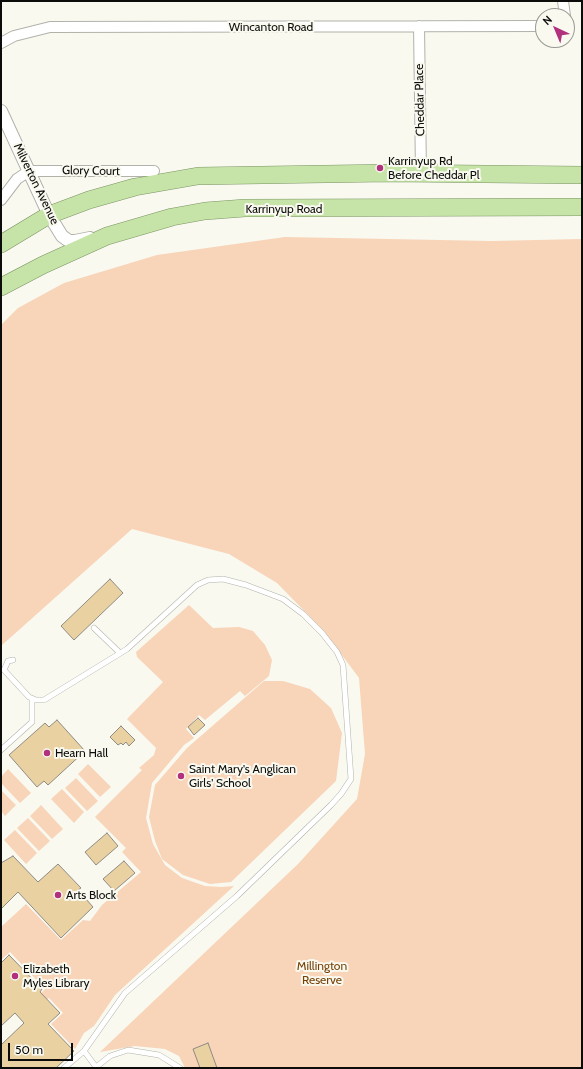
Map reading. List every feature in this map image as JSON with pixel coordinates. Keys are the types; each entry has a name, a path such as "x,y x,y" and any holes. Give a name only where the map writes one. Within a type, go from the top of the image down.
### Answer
{"highway":[{"path":"1,244 49,215 115,192 160,182 198,176 420,173 582,175"},
{"name":"Karrinyup Road","path":"1,287 43,265 107,236 172,217 206,211 245,208 582,207"}],"street":[{"name":"Cheddar Place","path":"419,26 420,173"},
{"name":"Wincanton Road","path":"1,43 14,36 50,27 535,26"},
{"name":"Milverton Avenue","path":"1,111 49,215 62,236 69,241 107,236"},
{"name":"Glory Court","path":"29,171 154,172"},
{"path":"1,200 17,179 29,171"},
{"name":"Milverton Avenue","path":"43,265 56,253 62,236"}],"lane":[{"path":"13,660 8,661 4,670 29,697 32,699 44,700 127,649 196,585 208,580 223,579 246,585 283,599 303,614 322,633 337,652 343,665 351,779 341,794 237,896 125,993 84,1051 64,1068"},
{"path":"94,628 120,653"},
{"path":"1,750 32,722 32,699"},
{"path":"84,1051 96,1068 110,1056 128,1050 159,1055 180,1068"}],"green space":[{"name":"Millington Reserve","path":"285,237 491,241 582,239 582,1068 185,1068 179,1056 165,1049 135,1046 100,1052 298,864 357,799 365,754 359,678 324,631 277,583 229,554 132,529 1,646 1,325 18,308 64,283 157,255"},
{"path":"189,605 213,628 239,627 253,631 265,645 272,660 269,676 245,696 240,691 205,720 199,715 186,729 194,738 184,745 152,783 146,818 153,844 165,865 182,878 205,886 234,886 115,995 94,1026 84,1033 75,1049 51,1024 63,1013 49,998 39,1006 34,1000 45,989 10,952 1,960 1,927 26,904 61,940 83,920 90,921 102,905 141,872 122,852 126,848 95,817 142,770 139,768 154,755 156,748 127,719 163,682 137,657 136,652"},
{"path":"264,681 283,681 310,689 331,708 342,733 336,781 231,882 210,884 183,875 162,859 155,841 149,817 155,785 187,748"},
{"path":"88,764 111,787 100,797 78,774"},
{"path":"8,769 31,793 20,803 1,783 1,777"},
{"path":"76,778 98,801 87,811 65,788"},
{"path":"62,789 84,812 74,823 51,799"},
{"path":"1,790 16,805 5,816 1,811"},
{"path":"41,805 63,829 52,839 30,816"},
{"path":"28,818 50,841 39,851 17,828"},
{"path":"15,830 37,853 26,864 4,840"}],"building":[{"path":"110,579 123,593 74,640 61,626"},
{"path":"198,718 205,725 194,735 188,727"},
{"name":"Hearn Hall","path":"57,720 85,751 48,785 44,781 37,787 9,755 45,723 49,727"},
{"path":"121,726 135,740 129,746 126,742 123,745 121,743 118,745 110,737"},
{"path":"107,833 118,846 96,865 85,852"},
{"name":"Arts Block","path":"13,856 38,882 58,864 81,888 78,890 93,907 61,938 18,892 1,909 1,863"},
{"path":"124,861 135,873 114,891 103,879"},
{"path":"9,955 42,989 40,992 60,1013 48,1024 74,1051 56,1068 1,1068 1,1045 24,1023 15,1013 1,1026 1,963"},
{"path":"208,1043 217,1068 200,1068 193,1049"}],"place":[{"name":"Karrinyup Rd Before Cheddar Pl","path":"380,168"},
{"name":"Hearn Hall","path":"47,753"},
{"name":"Saint Mary's Anglican Girls' School","path":"181,776"},
{"name":"Arts Block","path":"58,895"},
{"name":"Elizabeth Myles Library","path":"15,976"}]}
